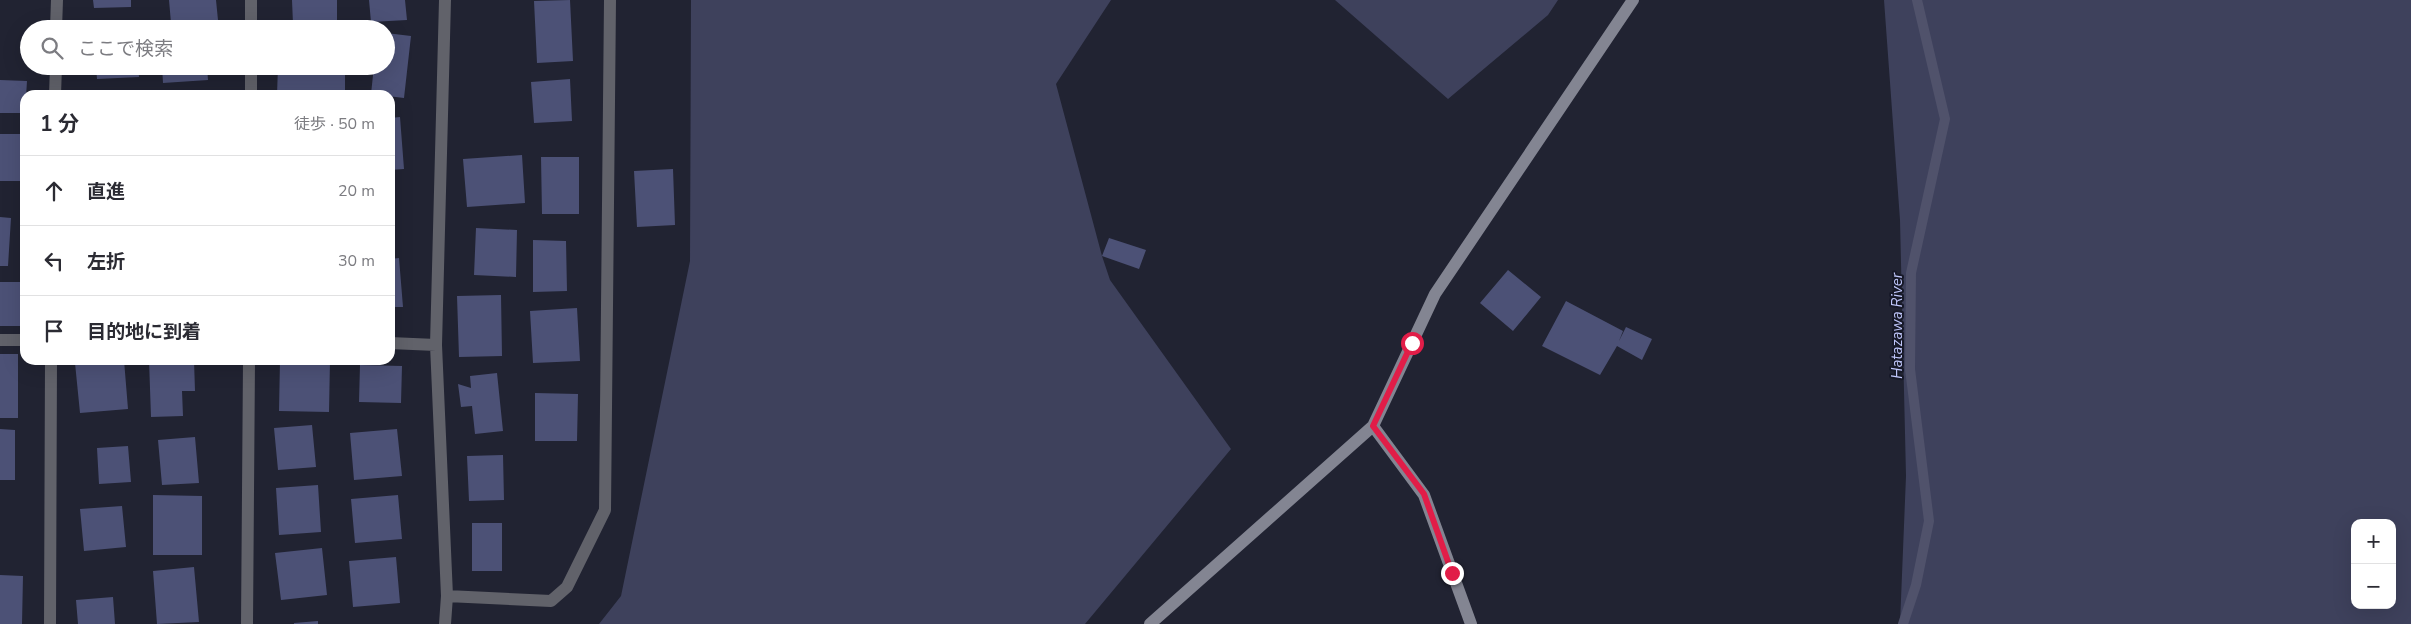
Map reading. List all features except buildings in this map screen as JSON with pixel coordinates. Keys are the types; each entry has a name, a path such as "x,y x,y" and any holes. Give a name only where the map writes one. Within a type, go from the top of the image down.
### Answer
{"street":[{"path":"56,20 57,0"},
{"path":"251,0 251,20"},
{"path":"445,0 436,345 447,596 445,624"},
{"path":"447,596 551,601 567,588 605,510 610,0"},
{"path":"1150,624 1373,426 1435,294 1633,0"},
{"path":"55,90 56,75"},
{"path":"251,75 251,90"},
{"path":"0,340 20,340"},
{"path":"395,343 436,345"},
{"path":"50,624 51,365"},
{"path":"247,624 249,365"},
{"path":"1373,426 1424,494 1471,624"}],"shaded area":[{"path":"691,0 1111,0 1056,84 1110,280 1231,449 1085,624 599,624 621,596 690,261"},
{"path":"1335,0 1558,0 1548,15 1448,99"},
{"path":"1884,0 2411,0 2411,624 1900,624 1906,476 1900,220"}],"waterway":[{"name":"Hatazawa River","path":"1903,624 1916,585 1929,521 1910,369 1911,273 1945,119 1917,0"}],"route":[{"path":"1412,343 1373,426 1424,494 1452,573"}]}
